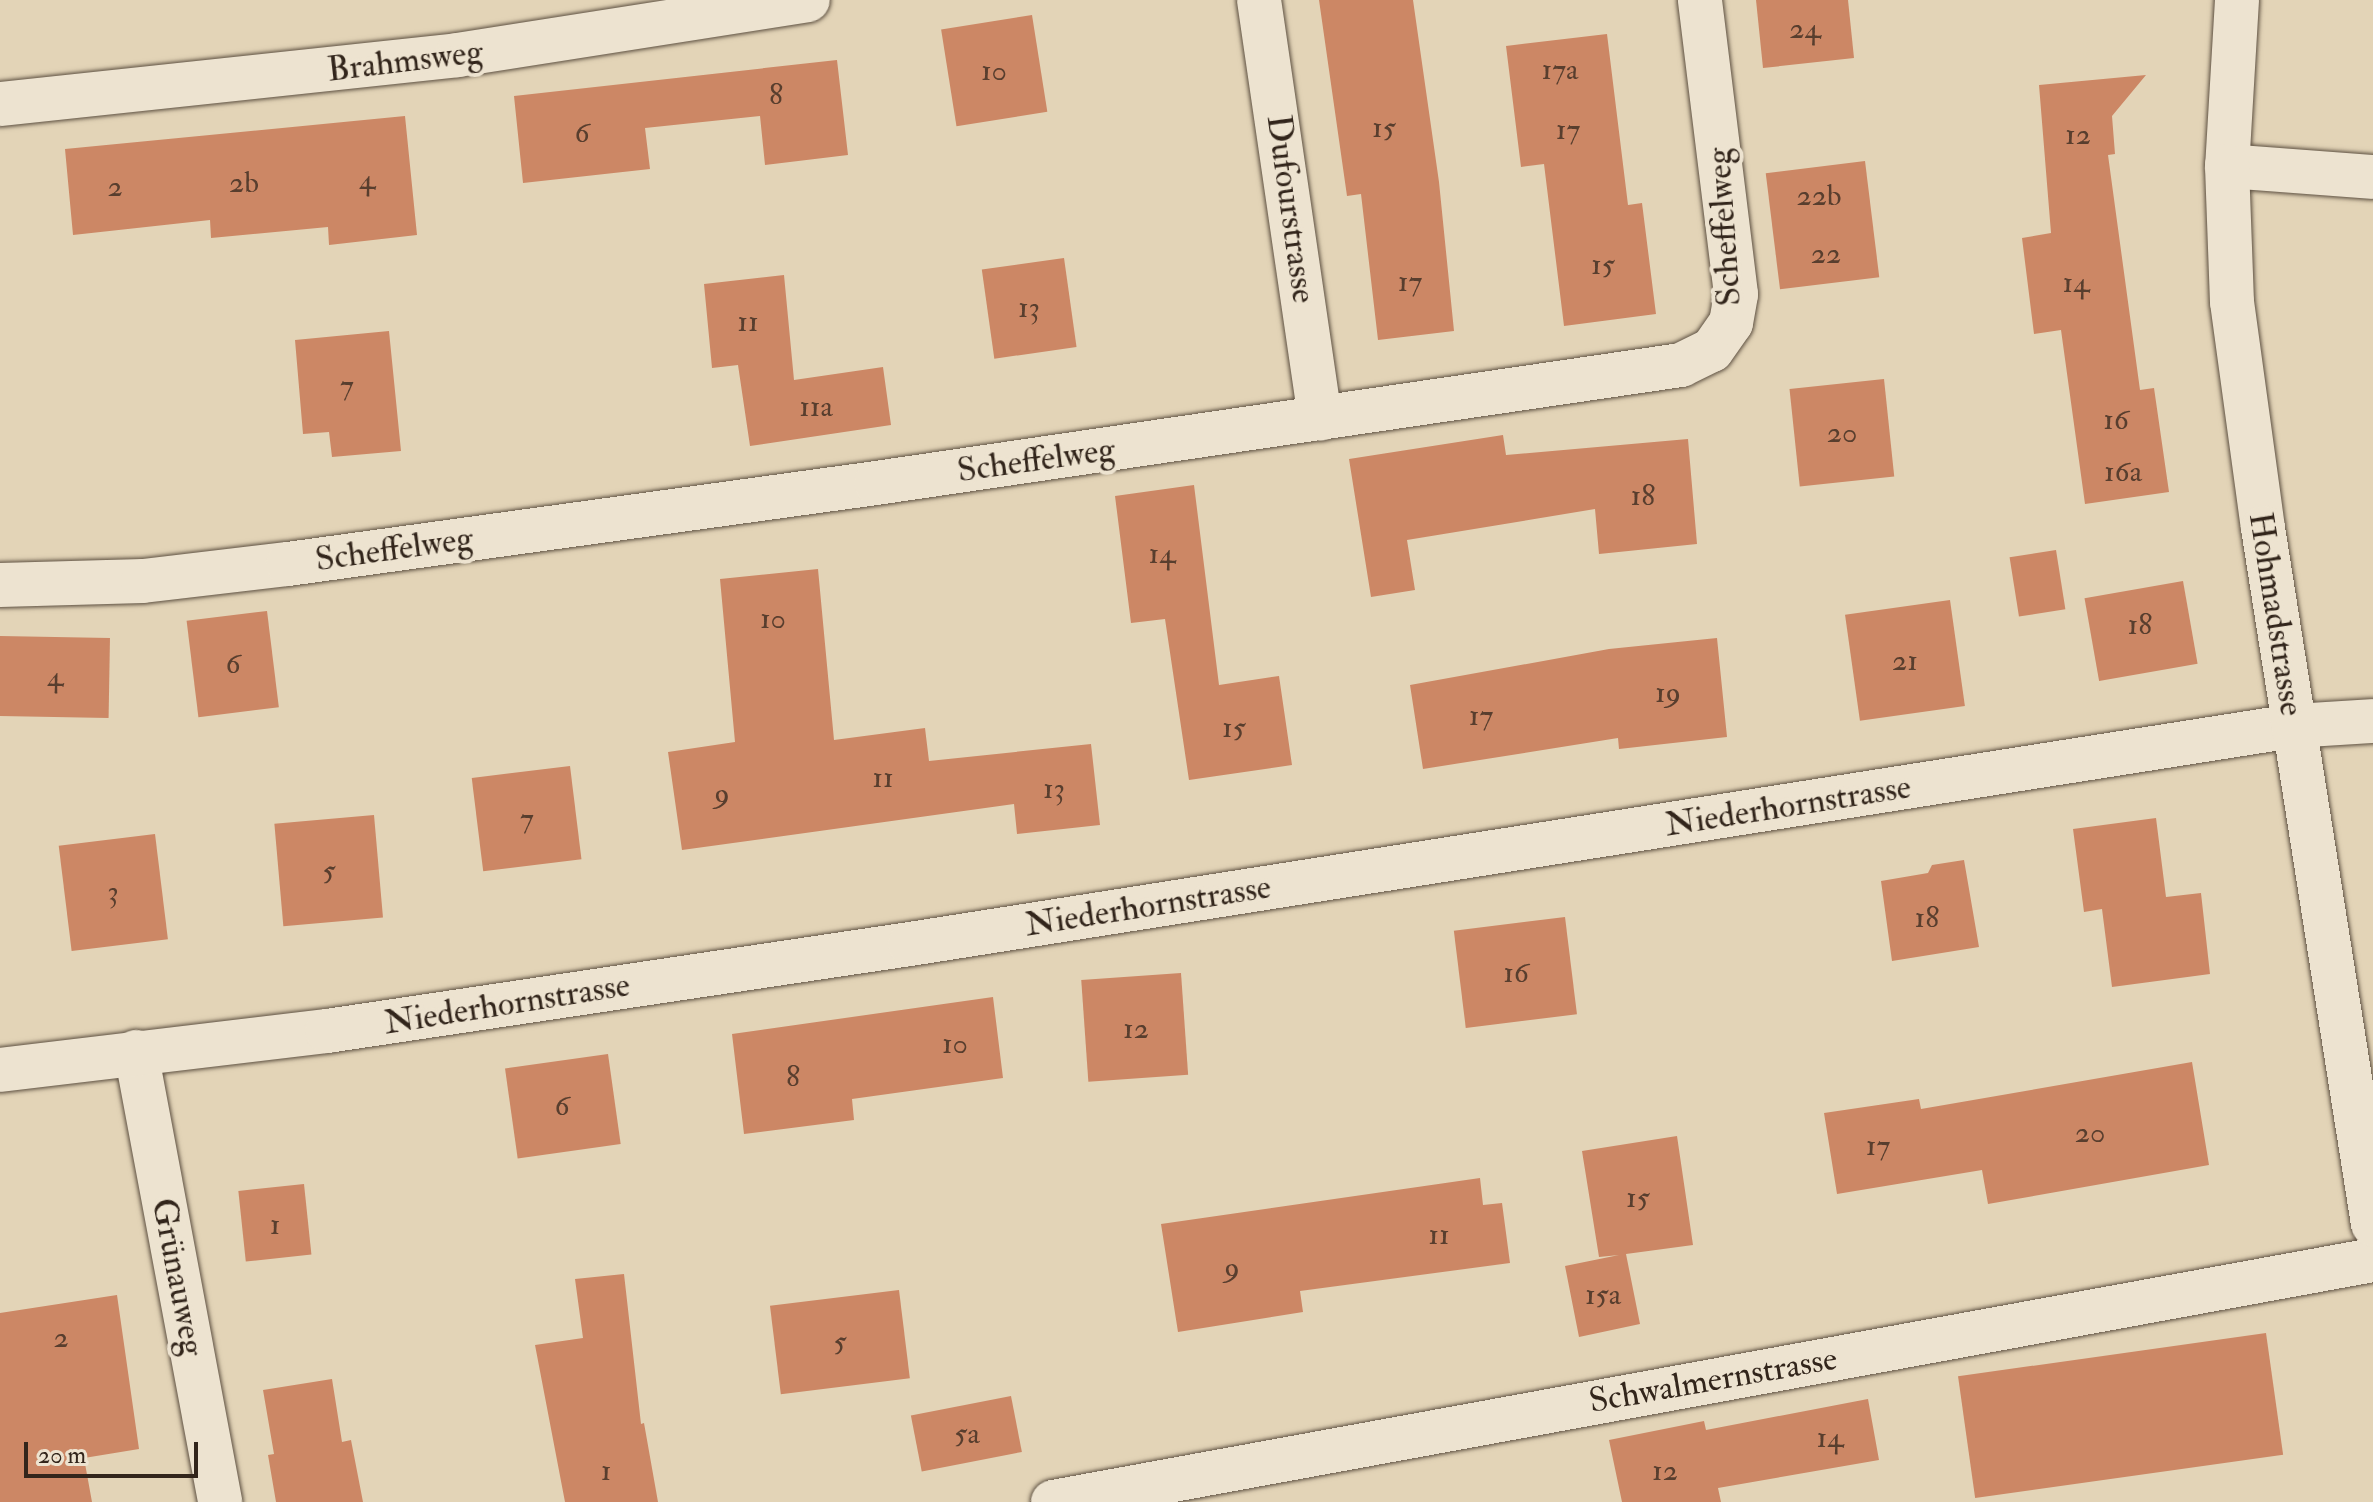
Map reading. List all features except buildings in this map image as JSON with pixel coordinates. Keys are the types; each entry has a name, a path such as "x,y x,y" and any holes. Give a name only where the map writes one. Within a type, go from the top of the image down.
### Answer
{"street":[{"name":"Brahmsweg","path":"0,104 457,55 808,0"},
{"name":"Dufourstrasse","path":"1259,0 1320,419"},
{"name":"Scheffelweg","path":"0,585 143,581 288,564 1320,419 1681,365 1712,350 1731,323 1736,294 1700,0"},
{"name":"Hohmadstrasse","path":"2237,0 2227,166 2232,302 2293,726 2373,1224"},
{"path":"2227,166 2373,177"},
{"name":"Niederhornstrasse","path":"0,1070 327,1031 879,949 2293,726 2373,721"},
{"name":"Grünauweg","path":"136,1052 220,1502"},
{"name":"Schwalmernstrasse","path":"1053,1502 2373,1260"}]}
